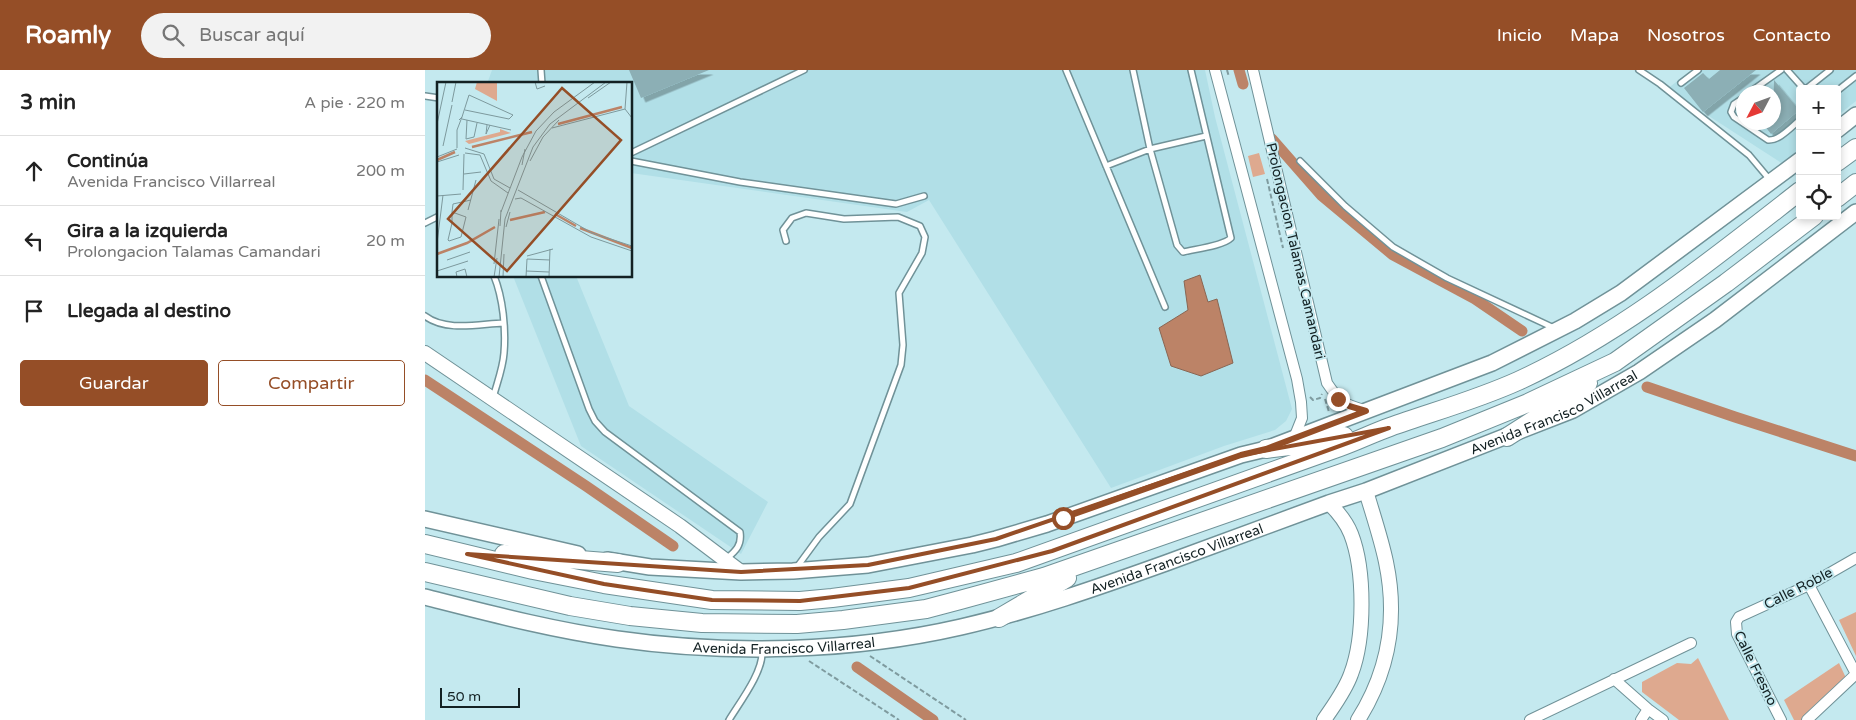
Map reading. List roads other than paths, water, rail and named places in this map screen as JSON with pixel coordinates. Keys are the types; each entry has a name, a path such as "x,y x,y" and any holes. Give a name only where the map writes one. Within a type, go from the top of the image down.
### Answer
{"highway":[{"path":"1841,159 1856,148"},
{"path":"1841,196 1856,183"},
{"path":"1841,197 1856,190"},
{"path":"425,544 533,570 604,584 712,600 800,601 909,588 1016,563 1341,447 1389,428 1455,406 1517,382 1582,347 1648,306 1708,263 1796,194"},
{"name":"Avenida Francisco Villarreal","path":"425,572 570,606 631,616 702,623 797,624 926,609 1044,578 1442,438 1528,403 1615,362 1718,289 1809,220"},
{"path":"1507,437 1548,411 1615,362"},
{"path":"1266,449 1305,444 1389,428"},
{"path":"999,618 1057,583 1117,551"},
{"path":"467,554 509,554 618,563"}],"main road":[{"path":"1841,127 1856,115"},
{"path":"425,519 618,563 650,567 741,572 793,571 867,565 972,546 1047,524 1241,455 1266,449 1492,363 1558,330 1621,293 1796,163"},
{"name":"Avenida Francisco Villarreal","path":"425,597 510,618 618,639 705,647 798,648 854,644 959,628 999,618 1123,578 1366,491 1573,410 1639,372 1715,320 1856,212"},
{"path":"425,353 680,526 741,572"},
{"path":"1358,720 1375,692 1386,660 1390,633 1391,597 1386,562 1366,491"},
{"path":"1324,720 1345,690 1352,673 1358,651 1360,620 1360,575 1356,550 1351,532 1342,517 1329,503"}],"street":[{"path":"1215,70 1297,379 1302,418 1294,438"},
{"name":"Prolongacion Talamas Camandari","path":"1253,70 1327,383 1338,399 1349,406 1366,411"},
{"name":"Calle Roble","path":"1739,617 1809,585 1856,558"},
{"path":"1807,720 1856,674 1809,585"},
{"name":"Calle Fresno","path":"1739,617 1735,625 1737,634 1781,720"},
{"path":"1530,720 1691,642"},
{"path":"1614,679 1661,719"},
{"path":"1641,720 1648,709"}],"lane":[{"path":"633,152 803,70"},
{"path":"1066,70 1165,307"},
{"path":"1133,70 1150,149 1177,245 1183,252 1229,241 1231,238 1191,70"},
{"path":"1639,70 1660,84 1749,155 1772,182"},
{"path":"1681,83 1698,70"},
{"path":"1761,85 1781,70"},
{"path":"1787,70 1801,85"},
{"path":"1810,85 1830,70"},
{"path":"1841,88 1856,76"},
{"path":"1736,103 1731,112 1736,118"},
{"path":"1754,130 1768,140 1773,140 1796,123"},
{"path":"1106,166 1150,149 1206,136"},
{"path":"633,161 740,182 896,204 923,196"},
{"path":"1300,161 1345,206 1393,247 1447,278 1558,330"},
{"path":"896,204 898,217"},
{"path":"786,240 783,230 792,218 806,213 844,219 898,217 920,226 925,237 922,253 899,293 903,345 901,365 850,504 819,537 793,571"},
{"path":"425,223 437,217"},
{"path":"493,398 504,353 502,306 499,288 495,278"},
{"path":"542,278 595,421 605,432 740,532 741,541 735,552 725,559"},
{"path":"425,316 435,323 446,325 503,323"},
{"path":"729,720 759,669 762,659 762,648"}],"waterway":[{"path":"1239,70 1243,84"},
{"path":"1272,139 1321,195 1393,255 1475,299 1522,331"},
{"path":"425,380 673,546"},
{"path":"1647,387 1856,456"},
{"path":"857,667 933,720"}]}
